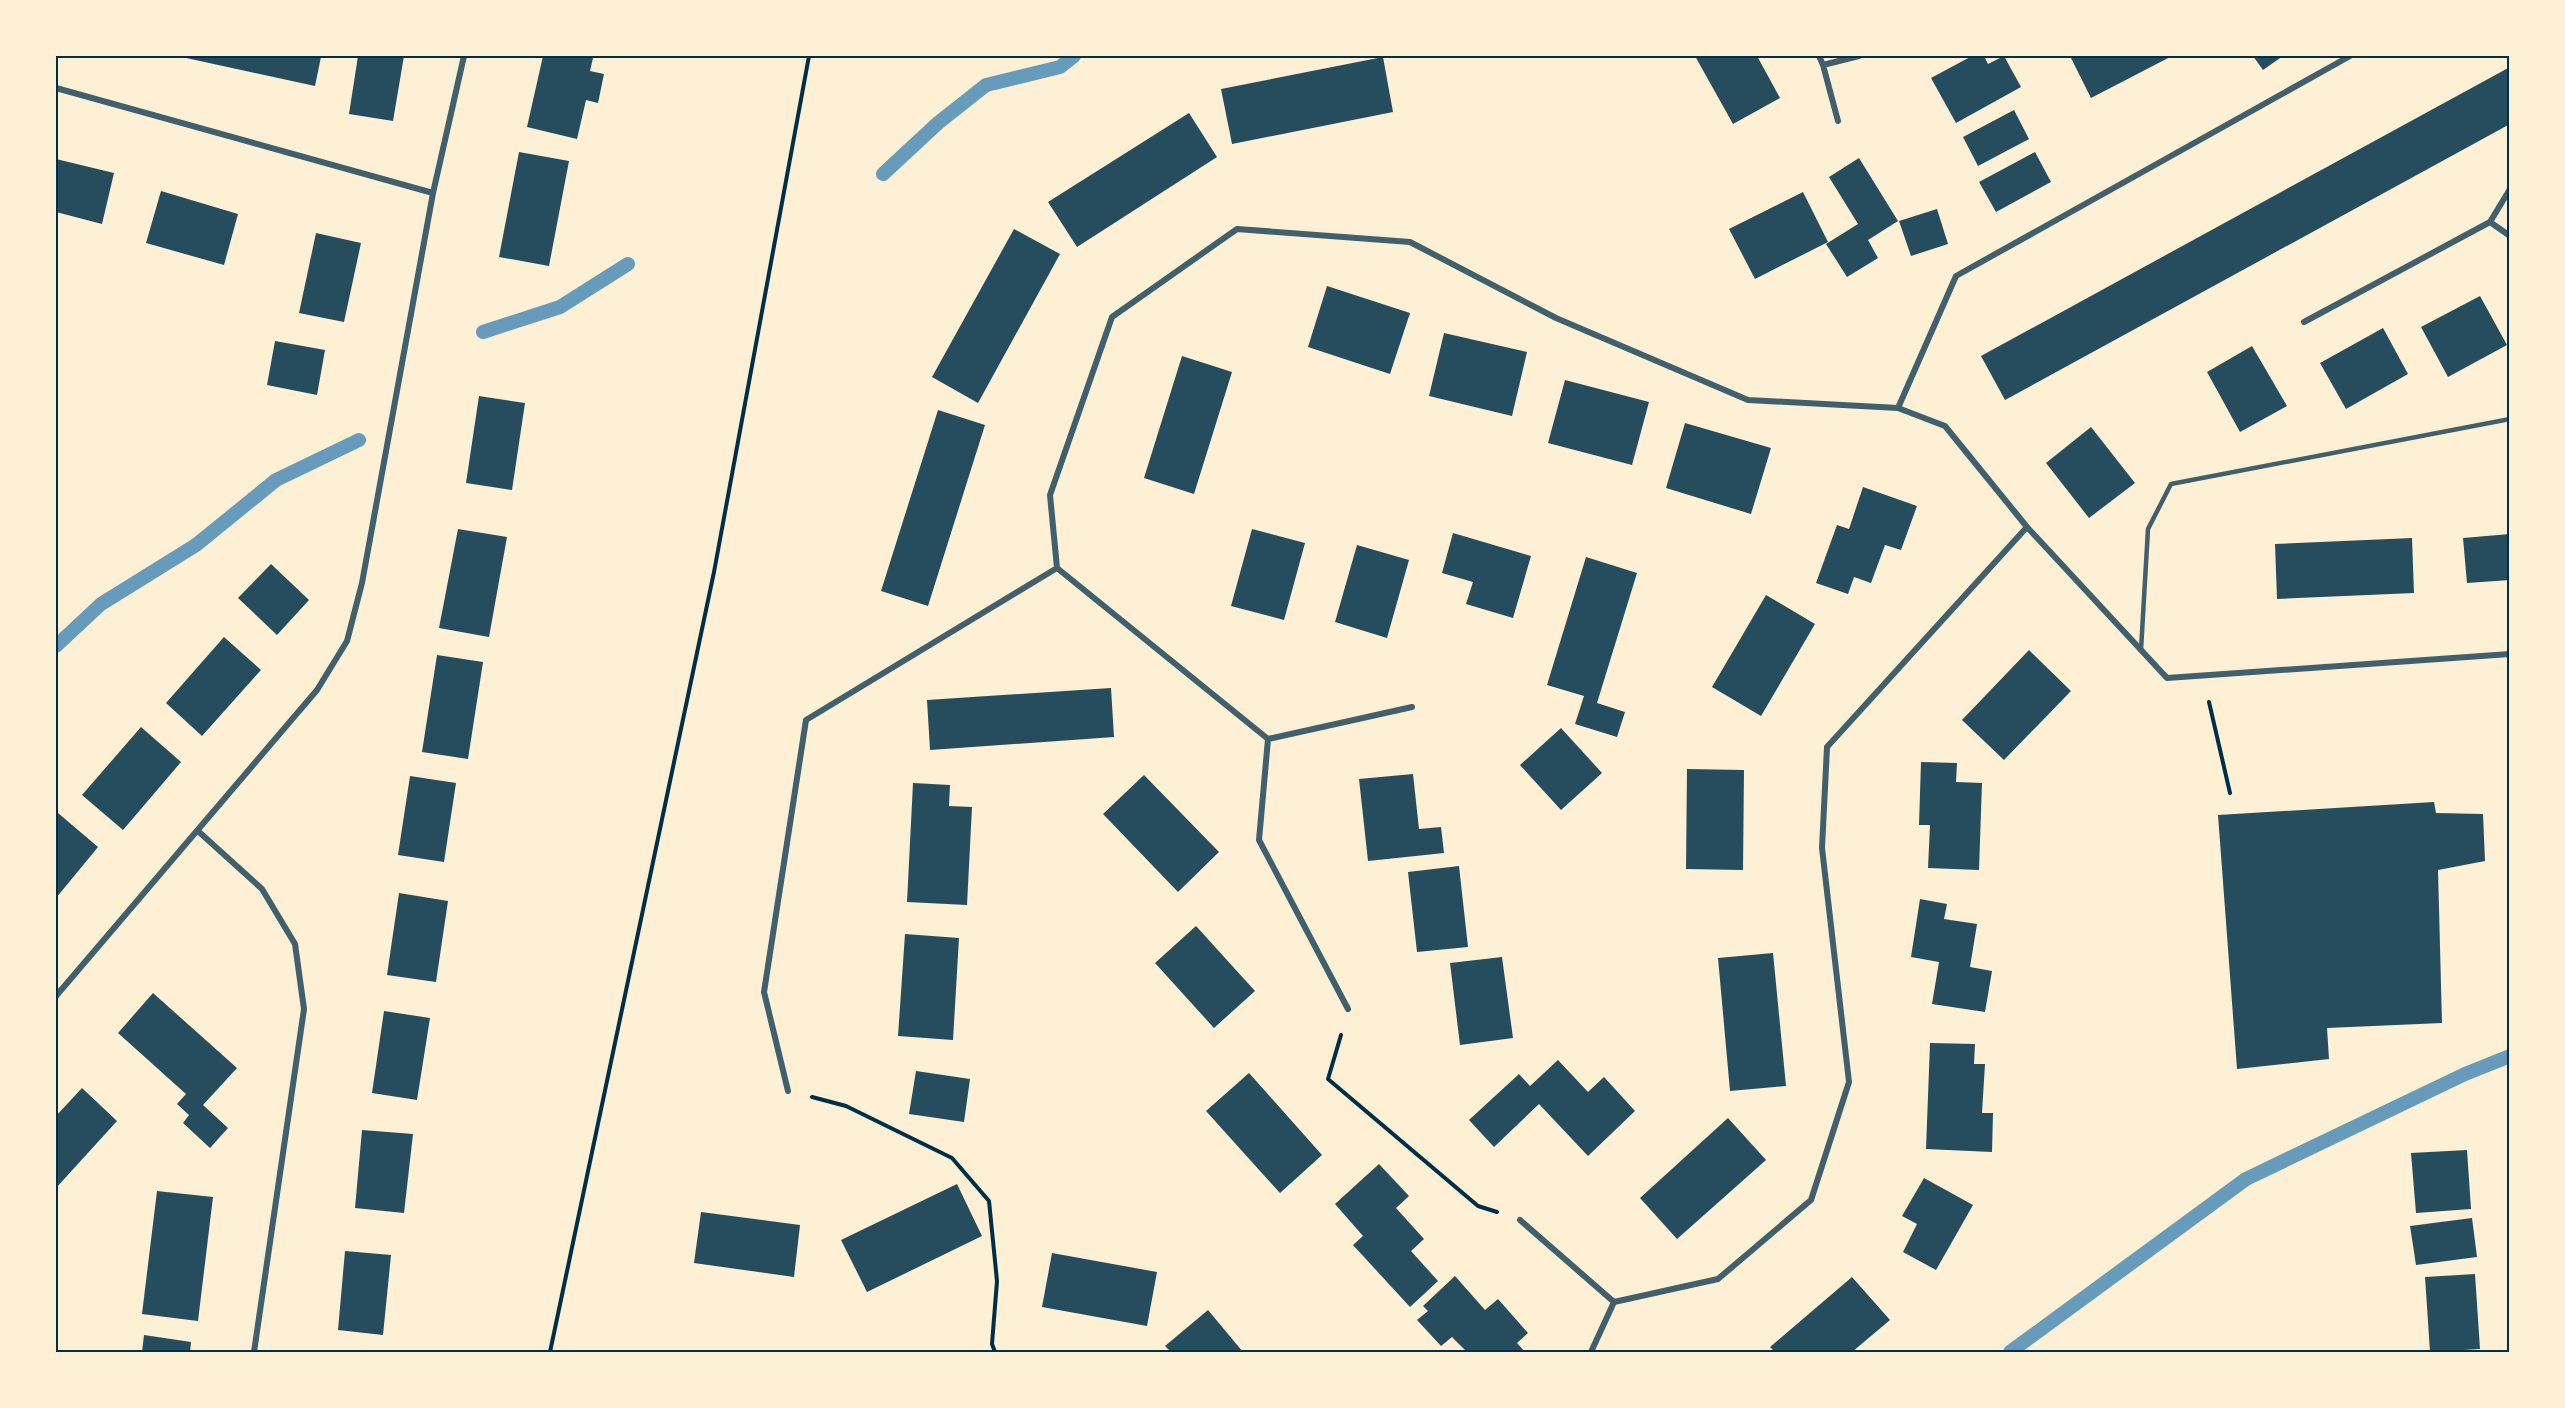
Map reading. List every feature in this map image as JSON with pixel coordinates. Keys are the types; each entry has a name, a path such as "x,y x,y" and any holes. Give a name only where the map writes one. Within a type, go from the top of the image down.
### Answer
{"street":[{"path":"56,996 317,690 347,641 364,571 433,193 464,56"},
{"path":"1819,56 1838,121"},
{"path":"1823,65 1859,56"},
{"path":"1899,408 1956,276 2350,56"},
{"path":"56,88 433,193"},
{"path":"2304,322 2490,222 2510,189"},
{"path":"2490,222 2510,236"},
{"path":"1268,739 1057,568 1050,495 1112,317 1237,229 1410,242 1556,318 1748,400 1899,408 1945,426 2027,527 2167,678 2510,654"},
{"path":"1614,1302 1718,1279 1811,1200 1849,1082 1822,848 1827,747 2027,527"},
{"path":"788,1091 764,992 806,720 1057,568"},
{"path":"1268,739 1412,706"},
{"path":"1268,739 1258,840 1348,1009"},
{"path":"198,831 262,889 295,944 304,1009 254,1353"},
{"path":"1520,1220 1614,1302"},
{"path":"1591,1353 1614,1302"}],"lane":[{"path":"2141,650 2148,529 2171,484 2510,419"}],"path":[{"path":"550,1353 714,572 809,56"},
{"path":"2203,675 2230,793"},
{"path":"1348,1009 1328,1079 1478,1206 1520,1220"},
{"path":"788,1091 846,1106 952,1158 989,1201 997,1281 992,1344 995,1353"}],"building":[{"path":"177,56 316,56 321,57 315,86"},
{"path":"358,56 404,56 393,121 349,114"},
{"path":"543,56 593,58 590,71 604,74 598,103 586,100 577,139 527,127"},
{"path":"1695,56 1757,56 1780,98 1733,124"},
{"path":"1972,56 1984,56 1988,64 2004,56 2021,87 1956,123 1931,78"},
{"path":"2070,56 2172,56 2091,98"},
{"path":"2253,56 2283,56 2263,70"},
{"path":"1383,57 1393,112 1232,144 1221,89"},
{"path":"2510,67 2510,124 2005,400 1981,356"},
{"path":"2014,110 2029,139 1978,166 1963,137"},
{"path":"1189,113 1217,157 1077,247 1048,202"},
{"path":"519,152 569,161 549,266 499,257"},
{"path":"2035,152 2051,182 1996,212 1979,182"},
{"path":"1859,158 1898,221 1868,240 1878,258 1847,277 1826,244 1858,224 1829,177"},
{"path":"56,159 114,173 102,224 56,212"},
{"path":"161,191 238,214 224,265 146,243"},
{"path":"1803,192 1828,242 1755,279 1729,229"},
{"path":"1937,209 1948,244 1911,256 1899,221"},
{"path":"1014,229 1060,254 978,403 932,377"},
{"path":"316,233 361,243 344,322 299,313"},
{"path":"1327,286 1410,313 1390,374 1308,347"},
{"path":"2480,296 2507,345 2448,377 2421,327"},
{"path":"2383,328 2408,374 2346,409 2320,363"},
{"path":"1444,333 1527,352 1512,416 1429,396"},
{"path":"275,341 325,350 317,395 267,385"},
{"path":"2252,346 2287,406 2240,432 2207,372"},
{"path":"1182,356 1232,372 1194,494 1144,478"},
{"path":"1565,380 1649,402 1632,465 1548,443"},
{"path":"479,396 525,403 512,490 466,483"},
{"path":"938,410 985,425 928,606 881,591"},
{"path":"1685,423 1771,448 1751,514 1666,488"},
{"path":"2091,427 2135,483 2089,518 2046,463"},
{"path":"1863,487 1917,506 1901,550 1885,545 1871,583 1854,577 1848,594 1816,583 1837,525 1849,529"},
{"path":"458,529 507,537 489,637 439,628"},
{"path":"1252,529 1305,543 1284,620 1231,606"},
{"path":"1453,533 1531,556 1513,618 1466,604 1473,582 1442,573"},
{"path":"2510,534 2510,580 2467,583 2463,538"},
{"path":"2412,538 2414,593 2277,599 2275,544"},
{"path":"1357,545 1409,560 1387,638 1335,622"},
{"path":"1586,557 1637,573 1597,703 1625,712 1617,737 1575,724 1584,696 1547,685"},
{"path":"271,564 309,600 277,635 238,598"},
{"path":"1766,595 1815,624 1761,716 1712,687"},
{"path":"224,637 261,670 202,736 166,703"},
{"path":"2029,650 2071,691 2004,760 1962,720"},
{"path":"437,655 483,662 468,759 422,752"},
{"path":"1111,688 1114,737 930,750 927,700"},
{"path":"141,727 181,762 123,830 82,795"},
{"path":"1561,728 1602,773 1561,810 1520,765"},
{"path":"1921,762 1957,763 1956,782 1982,783 1979,870 1928,868 1930,825 1919,825"},
{"path":"1687,769 1744,770 1743,870 1686,869"},
{"path":"1413,774 1419,829 1441,827 1444,853 1368,861 1359,779"},
{"path":"1144,775 1219,852 1178,892 1103,814"},
{"path":"410,776 456,783 444,862 398,855"},
{"path":"913,783 950,785 949,806 972,807 967,905 907,902"},
{"path":"2434,802 2436,813 2483,814 2485,861 2438,870 2442,1023 2327,1028 2329,1059 2237,1069 2218,815"},
{"path":"58,813 98,847 56,898 56,816"},
{"path":"1459,866 1468,947 1417,952 1408,872"},
{"path":"399,893 448,901 436,982 387,975"},
{"path":"1920,899 1947,904 1944,919 1977,924 1970,967 1992,971 1985,1012 1932,1004 1939,962 1911,957"},
{"path":"1196,926 1255,991 1214,1028 1155,963"},
{"path":"905,934 959,938 953,1040 898,1036"},
{"path":"1773,953 1786,1086 1730,1091 1718,958"},
{"path":"1502,957 1513,1038 1460,1045 1450,963"},
{"path":"153,993 237,1068 203,1105 228,1128 210,1148 183,1123 189,1115 177,1104 186,1094 118,1033"},
{"path":"384,1011 430,1018 417,1100 372,1093"},
{"path":"1930,1043 1975,1044 1974,1064 1985,1064 1982,1113 1993,1113 1992,1152 1926,1149"},
{"path":"1558,1060 1588,1092 1604,1077 1635,1111 1588,1156 1539,1104 1494,1147 1469,1120 1519,1074 1530,1086"},
{"path":"916,1071 970,1079 964,1122 909,1114"},
{"path":"1249,1073 1322,1155 1280,1193 1206,1111"},
{"path":"82,1088 117,1121 56,1188 56,1116"},
{"path":"1728,1118 1766,1160 1677,1239 1640,1198"},
{"path":"362,1130 413,1134 404,1213 355,1208"},
{"path":"2467,1150 2471,1209 2416,1213 2411,1153"},
{"path":"1379,1164 1409,1196 1396,1208 1424,1239 1411,1251 1438,1281 1410,1307 1353,1245 1363,1236 1335,1204"},
{"path":"1924,1178 1973,1205 1936,1270 1903,1252 1917,1224 1902,1216"},
{"path":"957,1184 982,1236 867,1292 841,1240"},
{"path":"157,1191 213,1197 198,1321 142,1314"},
{"path":"701,1212 800,1225 794,1277 694,1263"},
{"path":"2472,1218 2477,1257 2416,1265 2410,1226"},
{"path":"345,1251 391,1255 383,1335 338,1330"},
{"path":"1052,1253 1157,1272 1147,1326 1042,1307"},
{"path":"2475,1274 2480,1349 2430,1352 2425,1277"},
{"path":"1455,1276 1485,1310 1498,1299 1528,1333 1517,1343 1525,1352 1467,1352 1452,1337 1441,1346 1417,1320 1428,1311 1423,1306"},
{"path":"1852,1277 1890,1320 1852,1352 1775,1352 1770,1347"},
{"path":"1208,1310 1243,1352 1171,1352 1165,1346"},
{"path":"144,1335 191,1342 190,1352 142,1352"}],"waterway":[{"path":"883,174 938,123 986,85 1060,67 1074,56"},
{"path":"483,332 560,307 628,264"},
{"path":"56,646 101,604 196,545 276,480 359,440"},
{"path":"2010,1352 2246,1179 2465,1074 2510,1056"}]}
